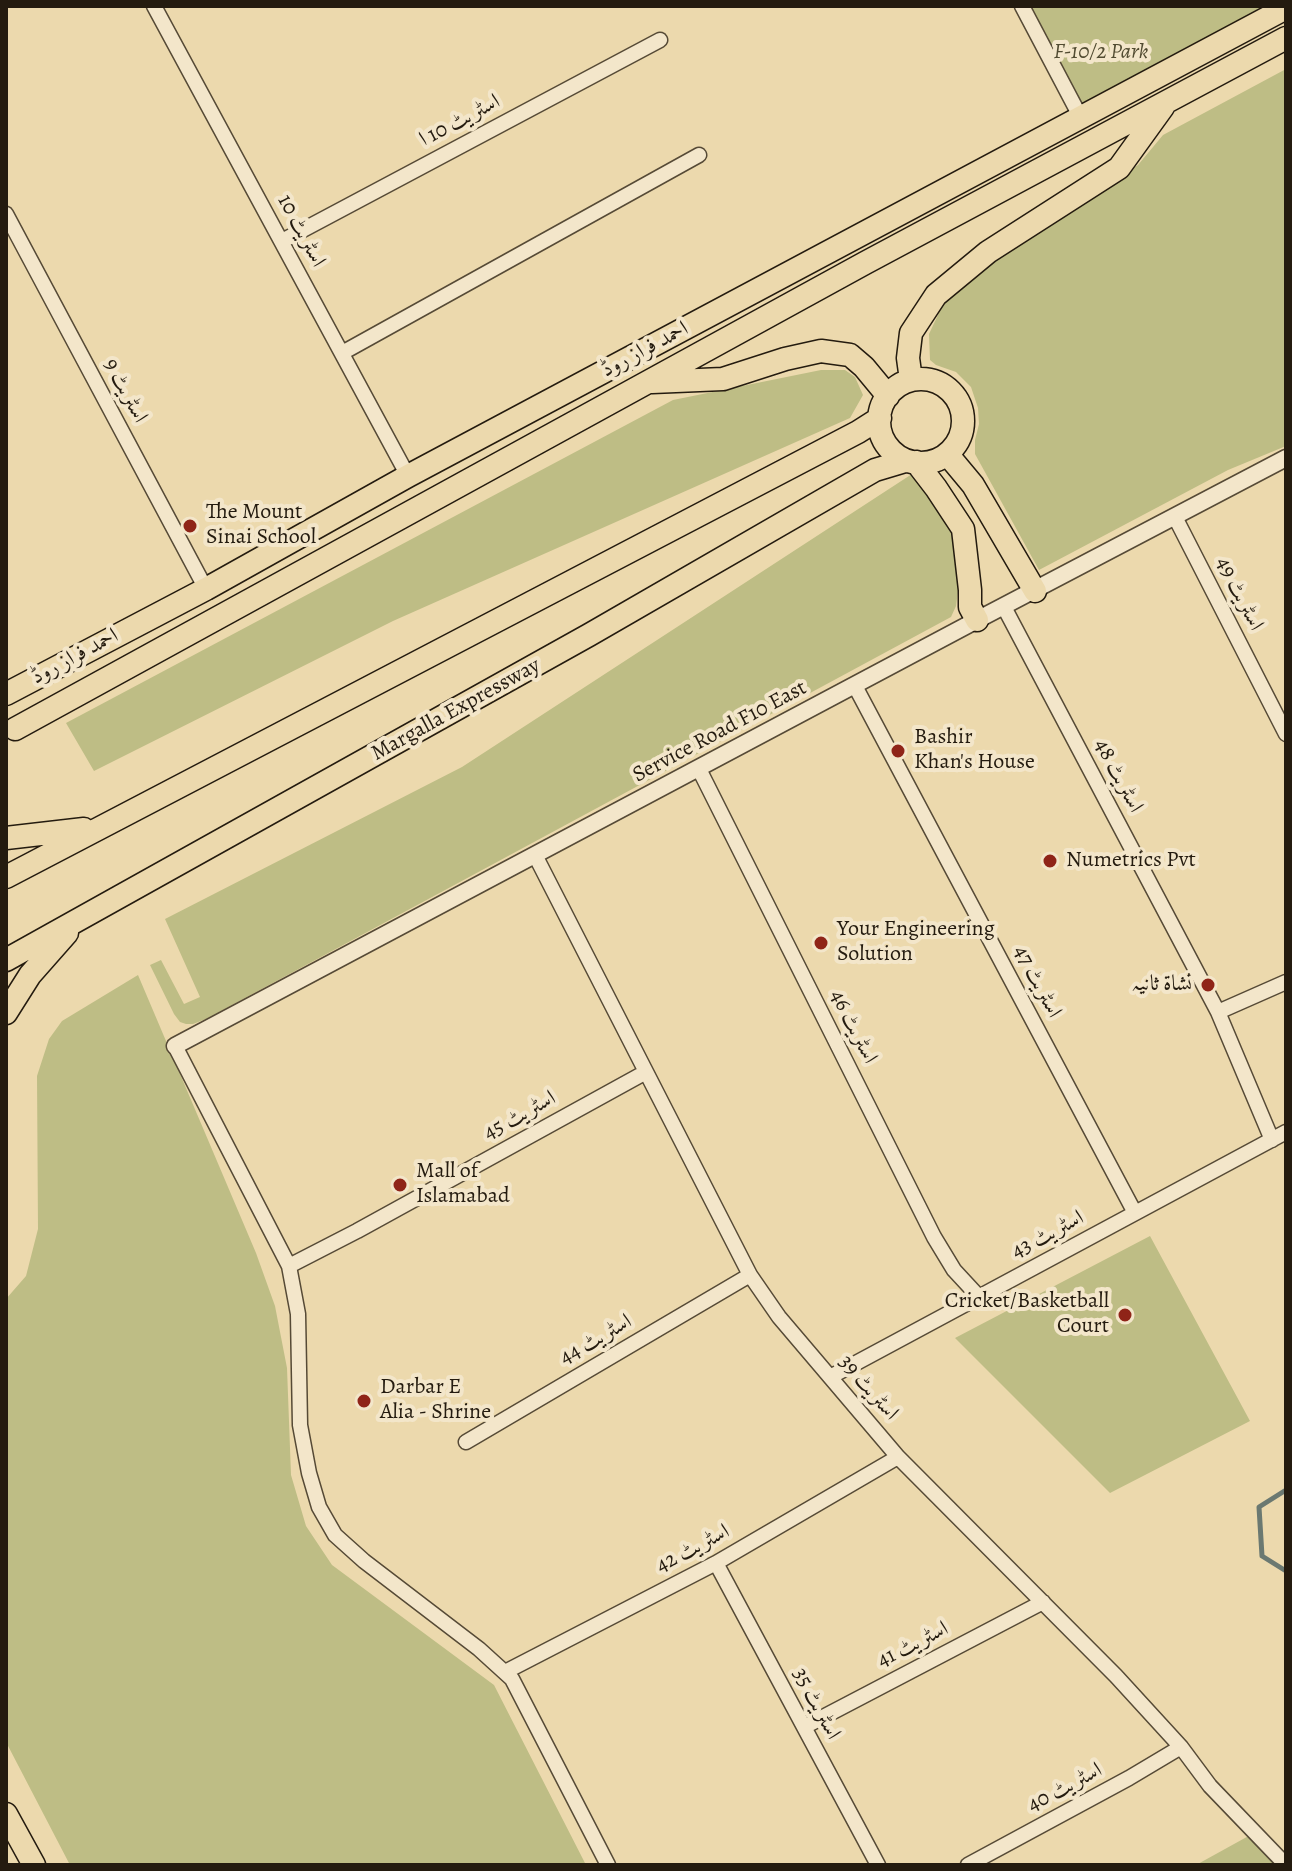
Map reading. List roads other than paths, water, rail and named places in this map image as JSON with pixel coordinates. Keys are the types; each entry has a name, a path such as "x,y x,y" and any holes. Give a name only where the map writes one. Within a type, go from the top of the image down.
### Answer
{"main road":[{"name":"احمد فراز روڈ","path":"6,694 1286,8"},
{"name":"احمد فراز روڈ","path":"10,721 647,383 1286,38"},
{"path":"911,380 908,358 911,333 936,295 988,252 1119,168 1166,102"},
{"path":"851,240 848,257 853,262 865,263"},
{"path":"647,383 723,379 821,351 850,355 888,396"},
{"path":"910,462 927,464 948,455 961,437 963,415 955,394 937,381 915,379 894,387 881,405 878,427 887,448 910,462 936,488 963,529 970,607 977,620"},
{"path":"6,877 880,418"},
{"path":"948,455 973,485 1035,591"},
{"name":"Margalla Expressway","path":"6,960 575,643 875,470 910,462"},
{"path":"6,838 98,828"},
{"path":"6,1013 30,975 78,920"},
{"path":"6,1814 34,1865"}],"street":[{"name":"اسٹریٹ 10","path":"154,6 408,476"},
{"path":"1022,6 1081,118"},
{"name":"اسٹریٹ 10 ا","path":"282,241 660,40"},
{"path":"342,353 699,155"},
{"name":"اسٹریٹ 9","path":"6,214 206,589"},
{"name":"Service Road F10 East","path":"175,1046 1286,458"},
{"name":"اسٹریٹ 49","path":"1175,517 1286,734"},
{"name":"اسٹریٹ 48","path":"1004,607 1218,1012 1272,1140"},
{"name":"اسٹریٹ 47","path":"855,686 1135,1213"},
{"name":"اسٹریٹ 46","path":"699,769 934,1237 954,1270 979,1297"},
{"name":"اسٹریٹ 39","path":"535,855 750,1275 779,1317 898,1457 1116,1676 1181,1747 1210,1786 1286,1865"},
{"path":"1218,1012 1286,982"},
{"path":"175,1046 289,1266 298,1314 300,1425 319,1507 335,1535 364,1561 479,1649 512,1679 608,1865"},
{"name":"اسٹریٹ 45","path":"289,1266 646,1072"},
{"name":"اسٹریٹ 43","path":"830,1377 1286,1132"},
{"name":"اسٹریٹ 44","path":"466,1442 750,1275"},
{"name":"اسٹریٹ 42","path":"505,1672 716,1563 898,1457"},
{"name":"اسٹریٹ 35","path":"716,1563 878,1865"},
{"name":"اسٹریٹ 41","path":"804,1727 1043,1602"},
{"name":"اسٹریٹ 40","path":"968,1865 1181,1747"}],"waterway":[{"path":"1286,1490 1259,1507 1262,1556 1286,1571"}],"place":[{"name":"The Mount Sinai School","path":"190,526"},
{"name":"Bashir Khan's House","path":"898,751"},
{"name":"Numetrics Pvt","path":"1050,861"},
{"name":"Your Engineering Solution","path":"821,943"},
{"name":"نشاۃ ثانیہ","path":"1208,985"},
{"name":"Mall of Islamabad","path":"400,1185"},
{"name":"Cricket/Basketball Court","path":"1125,1315"},
{"name":"Darbar E Alia - Shrine","path":"364,1401"}],"park label":[{"name":"F-10/2 Park","path":"1101,53"}]}
